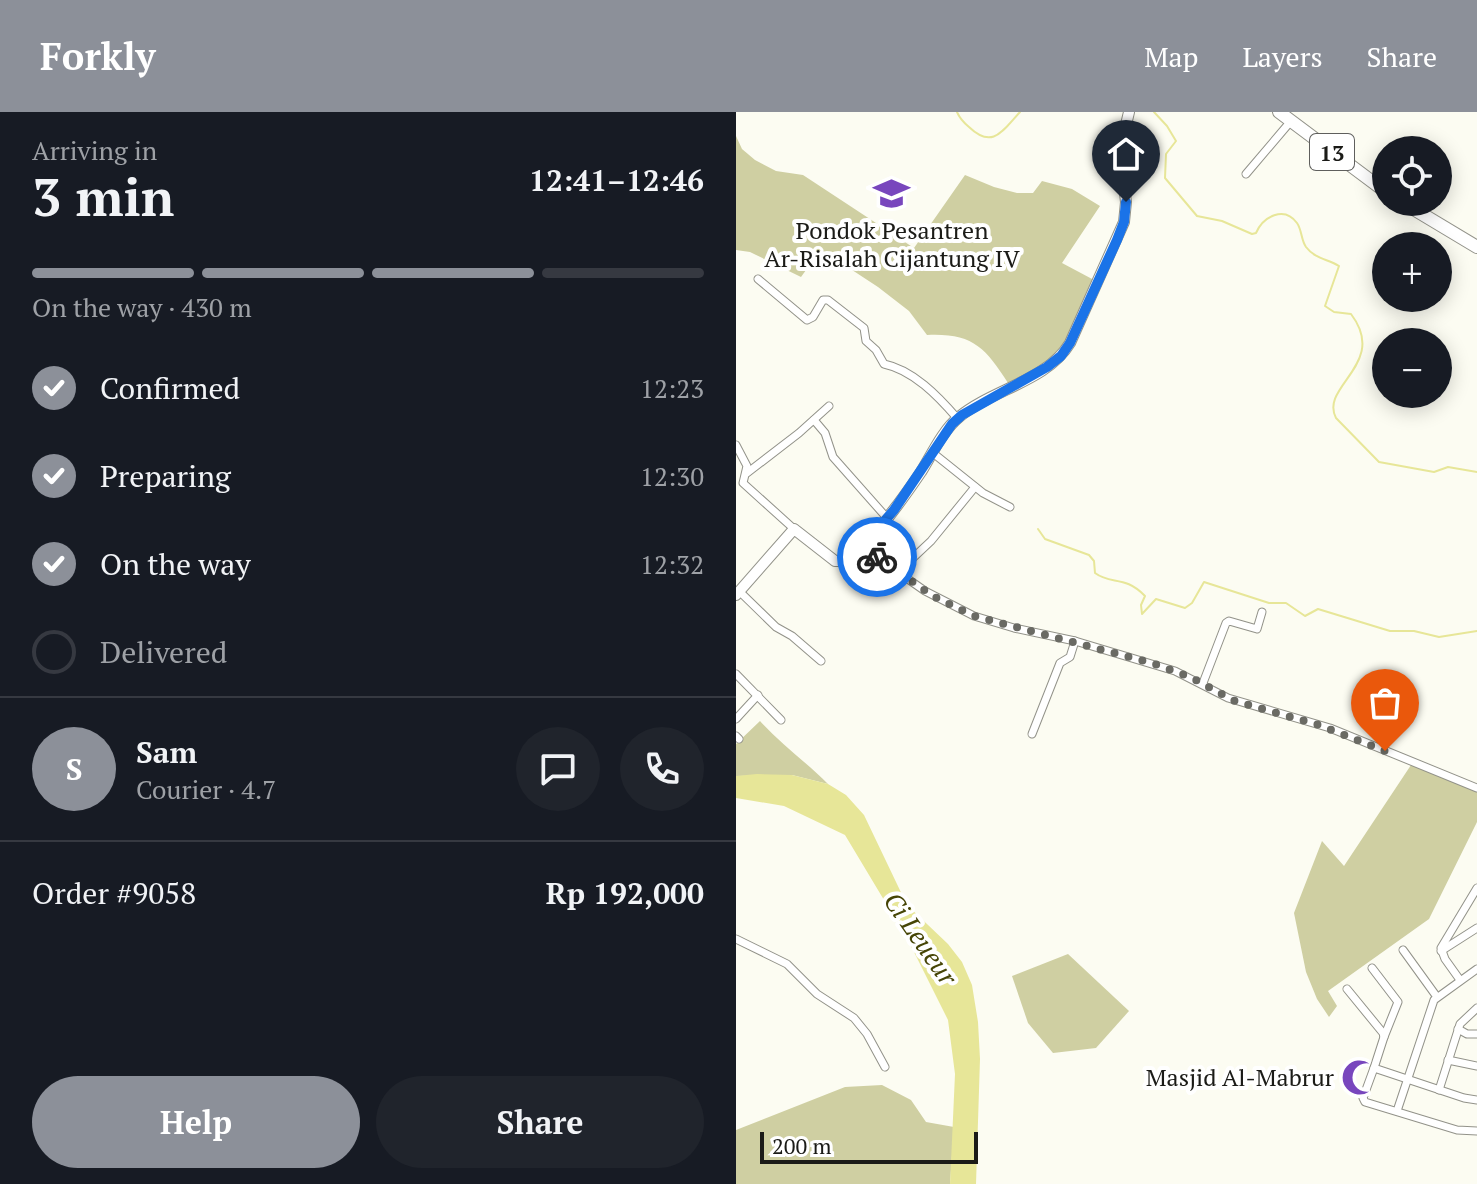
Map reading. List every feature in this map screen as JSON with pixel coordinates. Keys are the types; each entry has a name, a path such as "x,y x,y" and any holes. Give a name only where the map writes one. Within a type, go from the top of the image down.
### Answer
{"highway":[{"name":"13","path":"1279,112 1372,182"},
{"path":"1425,216 1477,247"}],"street":[{"path":"741,479 794,529 838,562 847,561 862,547 887,518 957,418 1003,389 1047,367 1061,356 1070,343 1124,222 1126,202 1120,150 1129,112"},
{"path":"1246,174 1291,121"},
{"path":"758,279 807,320 813,317 824,299 828,300 862,326 866,341 878,352 884,364 898,367 931,390 957,418"},
{"path":"741,479 829,406"},
{"path":"814,420 827,438 833,457 887,518"},
{"path":"736,445 747,464 736,491"},
{"path":"933,453 975,487 1010,507"},
{"path":"898,572 931,541 975,487"},
{"path":"794,529 737,593 821,661"},
{"path":"862,547 933,596 974,616 1152,663 1203,683 1235,701 1330,728 1477,788"},
{"path":"1203,683 1226,622 1257,629 1262,612"},
{"path":"1032,734 1060,663 1071,655 1074,642"},
{"path":"736,674 781,720"},
{"path":"736,719 758,695"},
{"path":"1441,951 1446,937 1477,888"},
{"path":"1441,951 1477,928"},
{"path":"736,939 787,964 817,994 854,1018 867,1034 885,1067"},
{"path":"1403,950 1437,997"},
{"path":"1441,951 1460,980"},
{"path":"1372,968 1398,1002 1364,1101 1457,1130 1477,1131"},
{"path":"1397,1111 1437,997 1477,969"},
{"path":"1347,989 1377,1023 1384,1037"},
{"path":"1439,1090 1462,1020 1477,1008"},
{"path":"1458,1029 1467,1034 1477,1034"},
{"path":"1448,1060 1477,1066"},
{"path":"1374,1068 1477,1100"}],"green space":[{"path":"736,136 742,149 755,160 776,171 803,175 914,248 965,175 1017,193 1033,193 1042,181 1072,189 1100,206 1062,263 1094,280 1062,348 1046,364 1008,383 992,360 976,345 955,337 927,335 909,311 849,268 814,259 801,277 750,252 736,250"},
{"path":"760,721 828,784 792,775 736,776 736,744"},
{"path":"1411,765 1477,792 1477,822 1429,919 1328,991 1337,1006 1329,1017 1317,999 1306,972 1294,913 1322,841 1344,866"},
{"path":"1068,954 1129,1011 1096,1048 1053,1053 1028,1023 1012,976"},
{"path":"882,1085 911,1100 926,1122 954,1127 950,1184 736,1184 736,1130 845,1087"}],"water":[{"name":"Ci Leueur","path":"792,775 828,784 846,795 864,815 907,905 948,944 962,962 972,985 978,1022 980,1059 976,1184 950,1184 955,1074 948,1020 908,940 845,835 784,806 736,798 736,776"}],"waterway":[{"path":"957,112 963,122 985,137 1003,131 1020,112"},
{"path":"1154,112 1176,141 1166,154 1165,178 1197,216 1222,221 1252,234 1274,215 1286,215 1297,223 1304,244 1310,251 1339,266 1325,306 1334,312 1351,314 1361,332 1362,347 1358,360 1337,395 1333,406 1336,418 1379,462 1434,472 1448,467 1477,472"},
{"path":"1038,529 1045,539 1089,555 1094,561 1095,573 1101,577 1138,589 1145,596 1141,605 1142,614 1156,599 1185,608 1192,603 1204,582 1269,603 1286,603 1305,616 1318,609 1390,631 1414,631 1439,637 1477,631"}],"way so far":[{"path":"877,557 933,596 974,616 1128,655 1190,677 1235,701 1330,728 1385,751"}],"place":[{"name":"Pondok Pesantren Ar-Risalah Cijantung IV","path":"892,193"},
{"name":"Masjid Al-Mabrur","path":"1360,1077"}],"route":[{"path":"877,557 862,547 894,510 952,424 1003,389 1047,367 1066,350 1117,240 1124,222 1126,202"}]}
